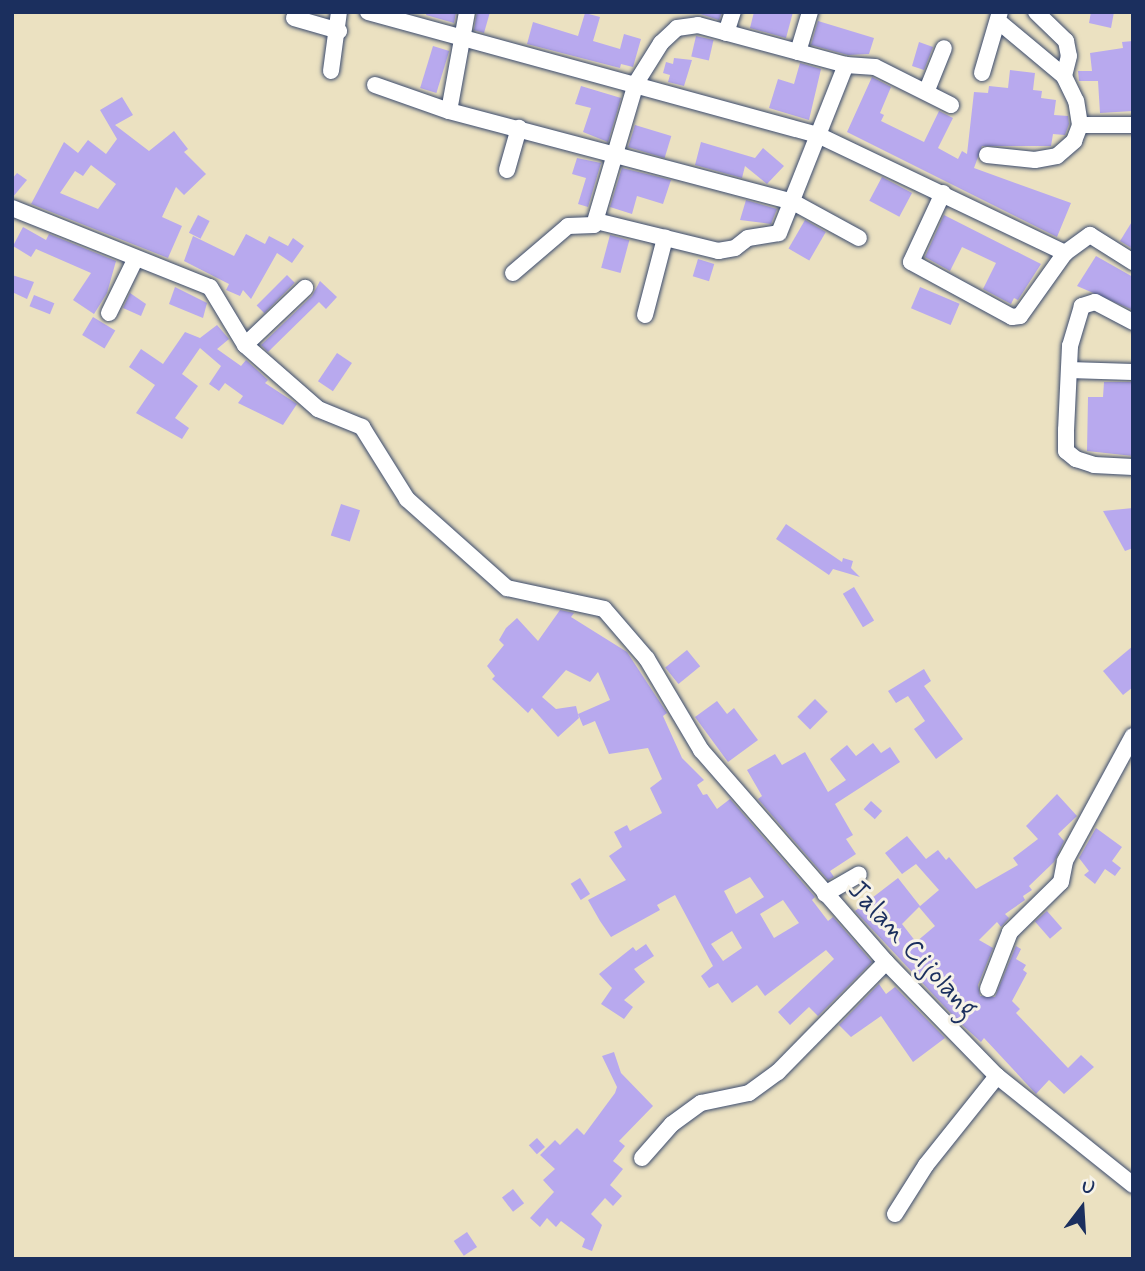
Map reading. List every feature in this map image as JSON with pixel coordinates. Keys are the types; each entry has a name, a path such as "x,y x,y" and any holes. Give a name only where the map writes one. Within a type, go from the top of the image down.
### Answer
{"street":[{"path":"331,71 339,31 339,12"},
{"path":"368,12 460,41 636,83 820,135 1065,253"},
{"path":"449,111 467,12"},
{"path":"726,33 733,12"},
{"path":"798,52 810,12"},
{"path":"1036,12 1066,41 1069,56 1063,76"},
{"path":"982,73 999,17 1063,76 1076,101 1080,125 1074,141 1057,156 1035,160 987,155"},
{"path":"294,18 339,31"},
{"path":"513,273 568,226 590,226 596,221 636,83 661,43 677,28 698,25 846,65 875,67 927,90 951,105"},
{"path":"927,90 944,48"},
{"path":"596,221 727,251 748,238 779,233 846,65"},
{"path":"375,85 449,111 793,202 859,238"},
{"path":"1080,125 1133,125"},
{"path":"507,170 519,128"},
{"path":"943,193 911,262 1012,317 1020,316 1065,253 1090,235 1133,262"},
{"name":"Jalan Cijolang","path":"12,208 210,287 245,345 318,409 362,427 412,505 507,588 604,610 647,659 701,750 886,962 997,1076 1133,1185"},
{"path":"645,315 665,238"},
{"path":"108,313 136,258"},
{"path":"245,345 305,288"},
{"path":"1133,322 1096,302 1082,306 1069,370 1066,451 1094,465 1133,467"},
{"path":"1069,370 1133,372"},
{"path":"988,989 1010,932 1061,882 1065,861 1133,736"},
{"path":"825,894 859,874"},
{"path":"642,1158 672,1124 701,1103 749,1093 778,1072 886,962"},
{"path":"895,1214 926,1165 997,1076"}],"building":[{"path":"427,12 456,12 454,23 426,15"},
{"path":"477,12 490,12 484,33 474,30"},
{"path":"694,12 722,12 719,20"},
{"path":"754,12 793,12 786,38 750,28"},
{"path":"1091,12 1114,12 1111,28 1089,23"},
{"path":"585,13 600,17 593,41 620,49 624,34 641,39 633,67 621,64 620,68 527,44 533,22 578,36"},
{"path":"818,21 874,38 869,54 848,55 811,45"},
{"path":"696,36 714,40 709,61 691,56"},
{"path":"1133,41 1133,111 1100,113 1098,81 1079,81 1078,71 1092,71 1090,53 1123,48 1122,42"},
{"path":"919,42 933,47 924,70 912,66"},
{"path":"433,46 449,51 436,93 420,88"},
{"path":"674,58 692,60 684,86 668,82 670,75 663,73 666,62 673,64"},
{"path":"800,63 821,69 809,120 769,108 778,79 794,84"},
{"path":"1010,70 1035,73 1033,90 1042,91 1041,98 1056,100 1054,115 1068,116 1069,124 1065,135 1053,134 1051,146 982,146 974,168 1071,203 1057,237 847,132 872,77 891,87 880,113 884,115 881,121 924,142 939,111 953,118 938,148 958,159 962,151 967,154 974,92 988,93 989,86 1008,88"},
{"path":"581,86 621,98 608,142 583,132 591,108 575,104"},
{"path":"122,97 133,115 115,125 149,151 174,131 188,149 184,152 206,174 184,195 176,187 162,217 182,226 168,258 31,204 64,142 78,153 88,140 106,154 117,139 100,110","holes":["91,165 116,184 98,209 60,193 75,171 83,176"]},
{"path":"635,125 671,136 665,158 628,147"},
{"path":"701,142 755,158 763,148 784,166 767,184 745,166 742,178 695,165"},
{"path":"577,158 601,163 588,207 578,204 586,178 572,174"},
{"path":"622,168 671,180 663,204 637,196 632,214 610,207"},
{"path":"17,173 27,180 12,198 12,179"},
{"path":"882,177 912,193 899,217 869,201"},
{"path":"746,200 777,209 771,224 740,220"},
{"path":"198,215 210,221 201,239 189,233"},
{"path":"944,215 1041,264 1018,300 1014,298 1011,304 983,289 996,263 962,247 950,271 925,257"},
{"path":"805,220 826,232 809,261 788,249"},
{"path":"1133,220 1133,249 1120,241"},
{"path":"23,227 46,240 49,234 116,261 107,293 94,314 73,300 91,273 36,249 31,257 13,246"},
{"path":"246,234 265,244 269,236 288,246 293,238 304,246 292,263 277,253 251,299 243,290 240,296 226,290 229,284 184,261 193,236 234,256"},
{"path":"610,235 629,240 621,273 601,268"},
{"path":"1096,256 1133,277 1133,310 1077,286"},
{"path":"698,259 714,264 709,281 693,276"},
{"path":"12,275 34,282 27,299 12,292"},
{"path":"287,275 295,283 264,313 257,305"},
{"path":"320,281 337,297 326,309 319,302 268,352 261,345 312,296"},
{"path":"175,287 207,303 203,318 169,304"},
{"path":"920,287 960,304 951,325 911,308"},
{"path":"130,293 146,304 141,316 123,308"},
{"path":"34,295 54,303 50,314 30,306"},
{"path":"93,317 115,330 104,348 82,335"},
{"path":"217,325 229,339 217,349 241,366 246,360 268,380 265,383 297,404 283,425 238,403 243,396 225,383 219,391 209,384 221,366 200,348 182,374 198,386 175,418 189,428 182,439 136,413 155,385 129,367 141,349 163,364 185,332 200,338"},
{"path":"337,353 352,363 333,391 318,381"},
{"path":"1104,382 1133,382 1133,456 1087,451 1088,397 1103,397"},
{"path":"341,504 360,510 350,542 331,535"},
{"path":"1133,508 1133,548 1125,551 1103,511"},
{"path":"786,524 842,562 843,558 853,561 851,568 860,577 833,569 829,575 776,539"},
{"path":"854,587 874,620 863,627 843,594"},
{"path":"560,610 574,613 571,617 627,652 667,713 663,716 682,758 704,780 697,785 703,795 707,794 717,809 730,799 815,897 812,900 828,921 833,917 872,962 818,1016 809,1007 790,1025 778,1012 834,959 826,950 765,996 757,985 732,1003 718,983 709,988 701,976 713,966 675,895 657,905 660,910 611,937 588,900 626,880 609,856 622,847 614,832 627,825 630,831 662,813 650,788 662,779 648,748 609,754 595,721 583,726 578,714 579,718 558,737 532,708 528,713 492,679 495,676 487,666 504,645 499,640 506,628 517,618 538,641","holes":["566,670 590,682 598,672 610,700 578,714 576,706 556,709 542,697","750,877 764,897 736,914 724,891","783,900 799,923 774,938 760,914","732,931 742,948 723,961 711,944"]},
{"path":"1133,646 1133,687 1123,695 1103,671"},
{"path":"687,650 700,666 678,684 665,668"},
{"path":"924,669 931,681 924,686 963,739 936,759 914,729 925,721 908,696 896,703 888,691"},
{"path":"815,699 828,712 810,729 797,717"},
{"path":"717,701 727,714 734,708 758,740 728,762 695,717"},
{"path":"873,743 881,753 890,747 900,762 835,804 853,835 846,839 856,854 830,871 834,877 828,880 758,799 762,796 747,770 775,754 782,765 805,752 828,792 846,780 830,759 847,745 856,756"},
{"path":"1057,794 1077,816 1058,834 1064,841 1054,862 1029,886 1032,890 1023,896 1025,900 1005,914 1009,918 1001,927 997,922 979,940 993,948 978,985 980,996 995,997 1016,946 1021,949 1016,959 1026,965 1023,970 1027,973 1012,1001 1020,1009 1016,1013 1068,1068 1081,1055 1094,1067 1064,1094 1049,1080 1036,1094 984,1038 981,1042 958,1021 855,911 898,878 919,907 939,890 916,864 902,874 885,853 907,836 926,859 938,850 946,860 949,857 976,889 1018,865 1013,858 1038,839 1026,826","holes":["919,907 935,926 916,942 902,924"]},
{"path":"871,801 882,811 875,819 864,809"},
{"path":"1096,828 1122,847 1112,861 1121,868 1115,876 1105,869 1095,884 1084,875 1089,871 1079,858"},
{"path":"580,878 590,894 581,900 571,884"},
{"path":"1047,911 1062,928 1050,939 1035,921"},
{"path":"646,944 654,956 634,969 645,982 624,1000 633,1007 624,1019 601,1004 612,988 599,974 633,947 636,951"},
{"path":"879,984 886,994 895,987 945,1038 913,1062 881,1016 851,1037 839,1025"},
{"path":"614,1052 621,1073 653,1106 619,1141 625,1146 613,1161 623,1169 610,1185 622,1196 613,1206 605,1198 591,1214 602,1225 592,1251 582,1247 585,1239 561,1221 556,1227 547,1218 540,1227 530,1218 554,1192 543,1180 555,1169 540,1155 555,1140 560,1145 577,1128 584,1135 615,1093 617,1087 602,1056"},
{"path":"537,1138 545,1147 537,1154 529,1145"},
{"path":"513,1189 524,1203 513,1212 502,1198"},
{"path":"467,1232 477,1247 464,1256 454,1241"}]}
